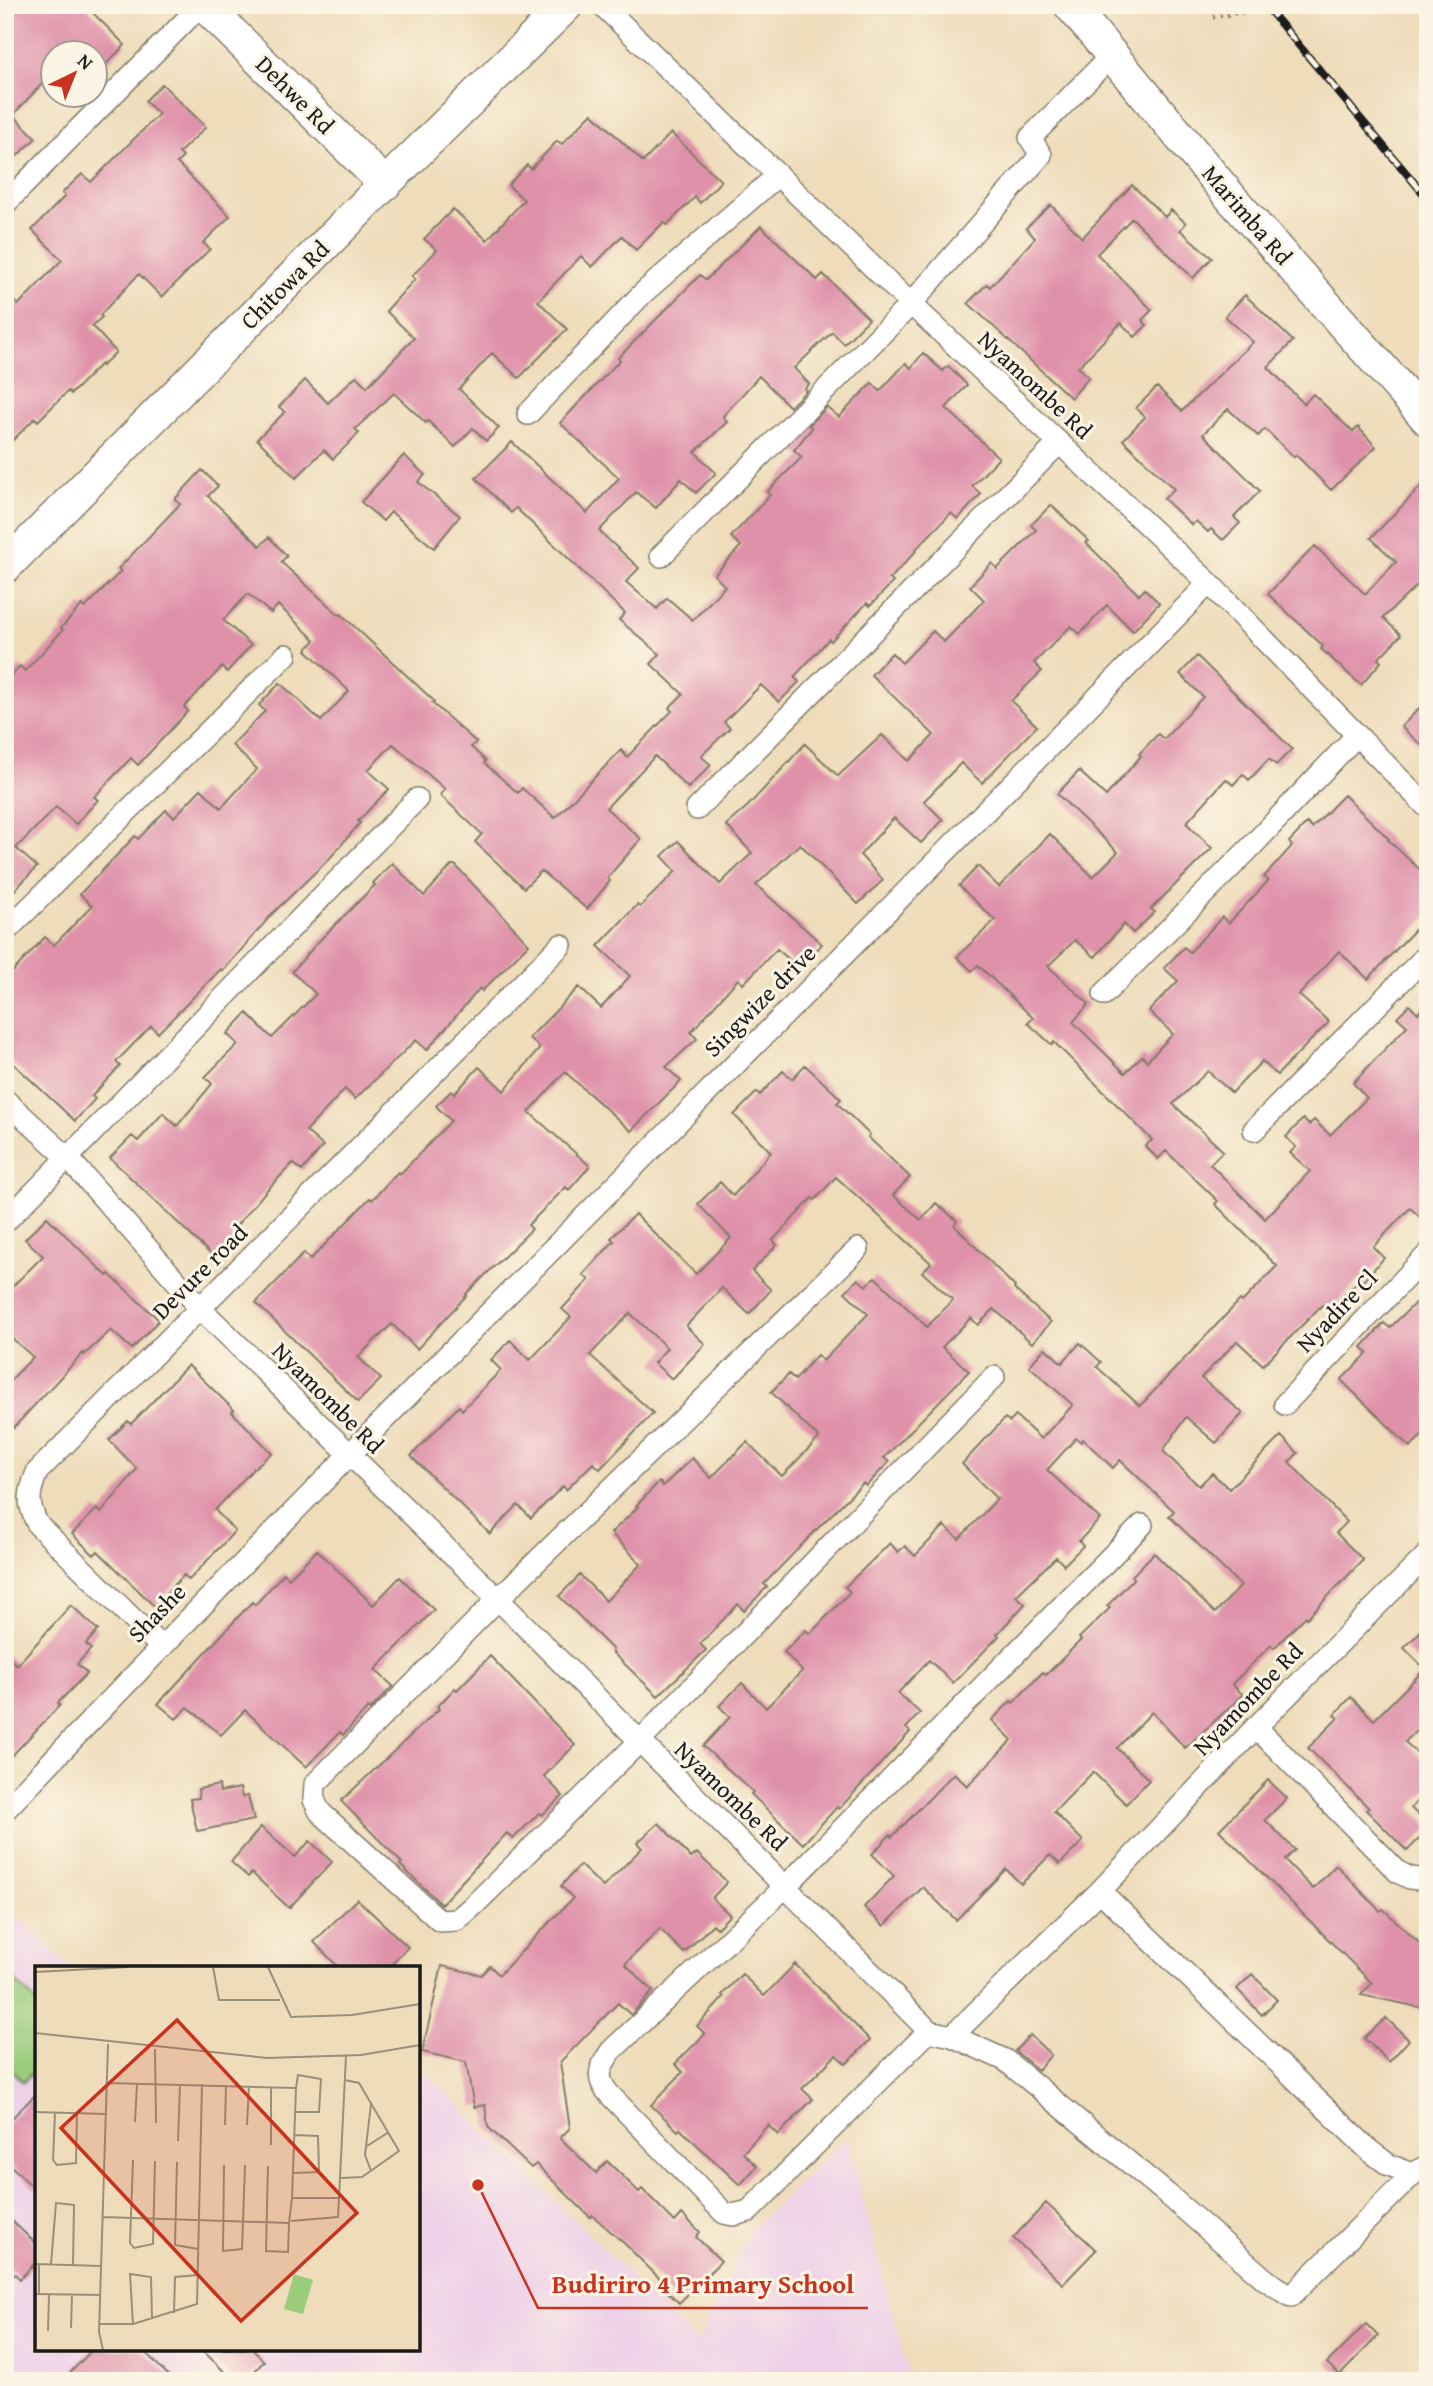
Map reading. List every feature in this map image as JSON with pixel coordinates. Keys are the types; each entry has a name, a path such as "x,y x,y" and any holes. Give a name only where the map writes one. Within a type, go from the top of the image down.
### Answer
{"street":[{"name":"Dehwe Rd","path":"203,5 385,184"},
{"path":"5,204 203,5"},
{"name":"Chitowa Rd","path":"5,567 385,184 567,5"},
{"name":"Nyamombe Rd","path":"602,5 911,304 1209,583 1428,808"},
{"name":"Marimba Rd","path":"1070,5 1233,200 1428,420"},
{"path":"661,556 911,304 1041,155 1030,138 1112,55"},
{"path":"527,414 643,293 778,175"},
{"path":"697,809 1059,443"},
{"name":"Singwize drive","path":"348,1455 1006,792 1209,583"},
{"path":"5,933 286,654"},
{"path":"1104,994 1248,850 1356,735"},
{"path":"5,1222 417,799"},
{"name":"Devure road","path":"161,1647 38,1525 30,1509 29,1493 37,1472 561,945"},
{"path":"1254,1130 1428,954"},
{"name":"Nyamombe Rd","path":"5,1100 68,1158 201,1309 498,1599 929,2031"},
{"path":"858,1249 498,1599 315,1784 314,1800 320,1812 440,1921 457,1920 639,1742 994,1377"},
{"name":"Nyadire Cl","path":"1285,1405 1428,1254"},
{"name":"Shashe","path":"5,1810 348,1455"},
{"path":"1142,1525 786,1886 611,2052 600,2076 601,2085 724,2213 733,2215 749,2211 929,2031 952,2036 1005,2060 1266,2280 1291,2296 1420,2170"},
{"name":"Nyamombe Rd","path":"952,2036 1100,1891 1256,1727 1428,1554"},
{"path":"1256,1727 1398,1872 1410,1878 1428,1880"},
{"path":"1100,1891 1370,2151 1389,2165 1420,2170"}],"path":[{"path":"1213,17 1268,8 1272,5"}],"shaded area":[{"path":"5,1904 68,1966 35,1966 35,2351 420,2351 420,2067 698,2343 749,2232 847,2137 910,2381 5,2381"}],"green space":[{"path":"5,1971 35,2001 35,2070 23,2082 5,2064"}],"building":[{"path":"5,5 85,5 125,45 108,62 108,38 38,38 38,88 13,115 36,138 16,157 5,146"},
{"path":"162,84 206,127 179,153 183,157 177,163 230,216 203,243 210,249 162,297 139,274 92,326 116,352 71,394 68,391 38,421 35,418 5,448 5,292 18,305 62,260 32,230 65,196 62,193 82,174 91,182 159,114 145,101"},
{"path":"592,113 643,162 671,133 721,181 700,203 695,197 667,225 664,222 636,250 622,236 592,267 581,256 538,301 567,329 519,378 492,353 459,389 499,428 486,441 473,428 455,447 394,393 355,429 359,433 333,459 324,450 296,478 257,439 285,412 279,407 305,380 328,403 356,376 367,387 414,338 386,311 415,279 412,276 437,250 424,239 453,209 487,240 524,200 508,185 527,165 531,169 557,141 562,144"},
{"path":"1132,185 1165,217 1171,210 1186,223 1180,230 1212,258 1193,278 1132,218 1097,254 1152,310 1142,320 1147,325 1135,337 1121,323 1078,367 1089,377 1071,398 968,303 987,284 990,287 1035,238 1026,228 1051,205 1082,238"},
{"path":"761,226 817,280 823,274 869,319 844,344 832,332 794,368 809,384 804,389 807,390 790,407 759,376 723,416 727,422 695,452 716,473 696,493 681,479 656,508 636,492 599,531 639,568 626,582 657,609 667,598 693,620 725,586 714,575 741,546 731,537 770,495 767,492 802,457 794,450 812,428 809,425 827,407 839,417 872,383 880,391 906,363 911,368 923,353 943,371 948,366 967,385 946,408 999,458 972,486 981,494 958,519 951,513 915,550 890,579 893,582 870,606 867,603 831,641 829,639 794,677 799,682 779,702 761,685 724,722 730,728 701,756 711,765 688,788 655,756 606,808 641,839 607,878 610,881 587,909 541,871 524,888 475,842 482,834 440,795 445,789 393,744 368,770 389,789 358,821 360,823 330,858 273,913 223,971 221,969 158,1033 151,1026 116,1062 120,1066 92,1096 95,1099 75,1121 5,1056 5,980 45,937 54,945 92,906 80,894 135,836 138,839 166,810 174,817 201,789 221,808 257,769 232,745 265,711 259,705 280,683 321,721 349,691 306,650 315,640 278,605 271,613 248,594 223,620 251,645 227,672 222,667 184,707 188,711 138,765 131,758 94,797 98,800 76,824 56,807 16,848 37,867 5,900 5,682 20,666 25,671 82,605 85,608 121,571 118,569 180,504 175,499 202,470 218,486 208,496 260,546 269,537 287,556 281,562 341,614 476,742 471,747 486,761 484,763 518,793 522,788 555,818 621,750 627,757 672,711 669,708 683,694 651,664 660,654 619,620 625,613 516,508 511,513 476,478 512,442 587,513 619,478 560,423 620,360 618,358 700,275 706,280"},
{"path":"1245,295 1293,341 1268,367 1304,404 1313,394 1353,432 1358,427 1376,447 1331,490 1265,429 1258,436 1228,409 1203,434 1260,491 1234,517 1240,523 1223,540 1196,521 1192,525 1164,499 1174,489 1123,440 1145,417 1136,408 1157,387 1182,411 1253,342 1225,316"},
{"path":"404,455 425,475 418,482 460,516 434,548 391,512 383,521 361,502"},
{"path":"1428,479 1428,575 1383,618 1401,635 1378,659 1381,662 1361,685 1321,649 1323,646 1268,594 1315,546 1365,594 1396,562 1371,538"},
{"path":"1051,505 1139,595 1145,589 1159,603 1133,631 1107,605 1080,634 1071,626 1034,663 1042,671 1011,701 1037,726 982,783 961,763 924,801 943,820 921,843 894,818 860,855 883,880 858,904 800,844 756,885 822,944 800,969 777,949 743,984 738,979 691,1032 697,1039 666,1067 681,1081 631,1131 565,1072 529,1112 590,1166 569,1190 566,1187 528,1225 532,1229 466,1294 417,1349 392,1324 358,1357 381,1379 358,1402 256,1303 304,1253 310,1260 451,1121 436,1106 451,1091 454,1094 479,1067 504,1091 540,1048 529,1038 579,987 601,1008 630,976 598,946 637,905 640,907 676,871 662,856 678,841 720,884 752,853 726,825 748,806 805,744 838,776 882,735 909,761 934,735 871,675 892,653 902,663 933,631 944,642 984,600 970,586 992,563 997,569 1036,530 1031,525"},
{"path":"1197,656 1292,749 1276,765 1269,759 1249,780 1243,774 1233,785 1226,779 1186,823 1212,848 1151,909 1155,912 1133,933 1124,924 1095,957 1075,940 1048,966 1089,1004 1073,1022 1125,1073 1142,1056 1147,1061 1173,1034 1149,1011 1178,981 1164,968 1184,947 1190,952 1222,917 1229,923 1268,881 1264,877 1292,846 1289,842 1307,823 1312,828 1344,795 1428,877 1428,916 1368,979 1339,951 1299,995 1329,1022 1277,1075 1262,1061 1232,1093 1208,1071 1173,1104 1223,1151 1210,1164 1265,1219 1310,1171 1290,1153 1296,1147 1286,1137 1303,1119 1309,1125 1314,1120 1330,1135 1367,1098 1353,1083 1407,1026 1397,1017 1409,1005 1418,1013 1428,1002 1428,1224 1410,1208 1373,1247 1384,1258 1363,1281 1360,1279 1328,1311 1322,1305 1263,1365 1237,1341 1201,1378 1243,1413 1216,1443 1186,1417 1163,1451 1199,1486 1212,1473 1229,1489 1281,1436 1298,1453 1289,1462 1347,1522 1336,1533 1363,1560 1307,1618 1306,1616 1274,1648 1271,1645 1232,1684 1243,1695 1185,1748 1152,1712 1117,1748 1149,1780 1126,1804 1093,1772 1054,1812 1083,1841 1060,1864 1050,1855 1021,1884 1006,1869 956,1920 923,1887 884,1926 864,1907 894,1876 872,1854 954,1773 967,1786 1012,1740 992,1720 1043,1672 1046,1675 1081,1640 1079,1638 1110,1608 1107,1606 1154,1553 1215,1613 1241,1586 1169,1516 1174,1511 1120,1460 1113,1468 1083,1439 1081,1442 1076,1438 1047,1470 1100,1519 1079,1541 1083,1546 1064,1565 1056,1557 1016,1596 1025,1604 997,1634 999,1636 953,1683 929,1660 898,1693 920,1713 906,1728 910,1732 803,1844 751,1794 753,1792 703,1746 730,1717 719,1706 742,1683 766,1708 802,1671 784,1652 806,1630 810,1634 850,1592 845,1587 890,1543 898,1552 905,1546 915,1556 944,1526 959,1539 997,1499 962,1464 1005,1418 1010,1422 1016,1416 1041,1439 1073,1405 1029,1366 1045,1348 1062,1363 1080,1343 1101,1362 1097,1367 1140,1406 1240,1300 1242,1302 1277,1266 1215,1204 1218,1201 1166,1151 1158,1159 1145,1146 1152,1140 1054,1042 1052,1045 1028,1023 1033,1018 978,965 972,971 957,957 995,920 959,886 978,866 999,887 1050,834 1093,877 1118,852 1057,794 1079,771 1106,796 1158,734 1164,739 1203,697 1180,674"},
{"path":"1428,699 1428,751 1401,727"},
{"path":"392,863 424,896 452,865 455,865 529,944 482,991 480,988 427,1050 416,1040 355,1099 345,1089 306,1131 323,1146 302,1171 293,1163 266,1191 231,1232 240,1240 219,1262 110,1158 132,1136 138,1141 163,1113 177,1126 212,1084 205,1077 238,1044 227,1034 247,1013 272,1038 316,994 292,972 375,885 373,883"},
{"path":"805,1065 841,1099 837,1103 870,1135 868,1137 910,1177 893,1195 921,1220 936,1203 957,1221 954,1225 1014,1289 1051,1322 1032,1343 994,1309 978,1325 971,1318 942,1347 969,1371 884,1458 889,1462 866,1486 863,1483 764,1584 767,1587 744,1611 738,1604 700,1644 706,1650 658,1696 559,1596 580,1575 606,1601 641,1564 611,1533 659,1482 663,1486 692,1458 711,1478 747,1442 782,1476 819,1438 771,1392 789,1374 795,1380 817,1355 823,1361 868,1314 845,1292 858,1279 866,1286 875,1277 927,1327 953,1300 922,1272 931,1263 836,1177 815,1200 812,1198 773,1240 777,1245 752,1271 771,1290 749,1314 722,1288 686,1326 705,1344 672,1379 654,1363 667,1348 630,1313 590,1355 653,1413 600,1469 593,1463 566,1490 563,1486 531,1518 518,1505 490,1534 411,1456 459,1406 462,1410 501,1370 491,1360 510,1340 530,1360 571,1317 562,1309 589,1280 583,1275 614,1241 611,1238 635,1214 696,1274 731,1238 698,1204 720,1182 733,1196 771,1152 734,1115 757,1092 760,1095 783,1071 792,1079"},
{"path":"47,1217 107,1276 109,1274 159,1320 132,1349 111,1330 84,1355 83,1353 5,1437 5,1386 33,1357 5,1332 5,1294 43,1256 25,1239"},
{"path":"1428,1290 1428,1430 1410,1447 1341,1380 1368,1353 1362,1347 1384,1323 1390,1328"},
{"path":"188,1365 234,1410 232,1412 272,1453 254,1468 215,1510 235,1531 189,1580 184,1575 154,1606 98,1551 94,1555 72,1534 97,1509 101,1513 137,1469 109,1440 128,1421 131,1424"},
{"path":"317,1550 373,1605 400,1577 434,1610 375,1670 393,1686 370,1710 368,1708 343,1735 340,1732 306,1767 245,1710 221,1735 188,1707 176,1719 158,1704 252,1602 255,1605 284,1573 289,1578"},
{"path":"71,1605 98,1630 86,1644 91,1649 77,1664 87,1673 5,1763 5,1654 17,1665"},
{"path":"1428,1624 1428,1719 1405,1742 1428,1763 1428,1789 1411,1808 1428,1825 1428,1830 1407,1851 1366,1810 1369,1808 1308,1748 1338,1718 1334,1715 1351,1697 1374,1720 1425,1669 1404,1648"},
{"path":"490,1656 575,1745 544,1776 563,1796 542,1815 539,1813 513,1839 507,1833 441,1904 400,1865 402,1863 341,1801 439,1709 437,1707 455,1688 457,1690"},
{"path":"1268,1780 1287,1798 1265,1820 1295,1850 1285,1860 1313,1889 1336,1865 1380,1911 1383,1909 1428,1951 1428,2009 1361,1995 1372,1983 1219,1830"},
{"path":"219,1785 220,1792 240,1788 242,1797 248,1796 254,1820 197,1831 190,1799 199,1798 198,1789"},
{"path":"659,1823 691,1858 697,1853 727,1882 712,1898 730,1915 717,1928 713,1924 684,1953 660,1929 625,1964 653,1991 631,2015 618,2003 560,2062 570,2128 560,2138 596,2173 607,2161 639,2192 642,2189 675,2222 682,2214 700,2232 696,2237 721,2261 679,2303 664,2288 666,2285 626,2245 592,2215 590,2217 536,2164 531,2168 488,2127 485,2105 474,2107 466,2062 422,2052 442,1966 481,1975 490,1966 499,1975 573,1898 561,1886 580,1865 603,1887 642,1848 637,1843"},
{"path":"261,1827 295,1857 310,1841 332,1862 289,1908 252,1873 248,1877 231,1862"},
{"path":"357,1899 408,1947 390,1966 337,1966 314,1942"},
{"path":"795,1964 870,2040 846,2064 836,2055 802,2089 813,2099 778,2135 768,2125 743,2153 757,2166 740,2185 651,2105 683,2072 675,2064 705,2034 697,2026 742,1974 764,1996"},
{"path":"1252,1974 1277,2000 1262,2015 1237,1989"},
{"path":"1386,2018 1409,2040 1389,2062 1364,2038"},
{"path":"1030,2035 1051,2055 1038,2070 1015,2051"},
{"path":"35,2095 35,2189 5,2160 5,2125"},
{"path":"1046,2203 1096,2250 1063,2284 1013,2238"},
{"path":"5,2214 35,2243 35,2263 20,2279 5,2264"},
{"path":"1366,2324 1378,2336 1340,2375 1327,2363"},
{"path":"91,2351 144,2351 174,2381 62,2381"},
{"path":"203,2351 254,2351 264,2361 246,2381 234,2381"}],"railway":[{"path":"1265,5 1428,199"}],"place":[{"name":"Budiriro 4 Primary School","path":"478,2185"}]}
